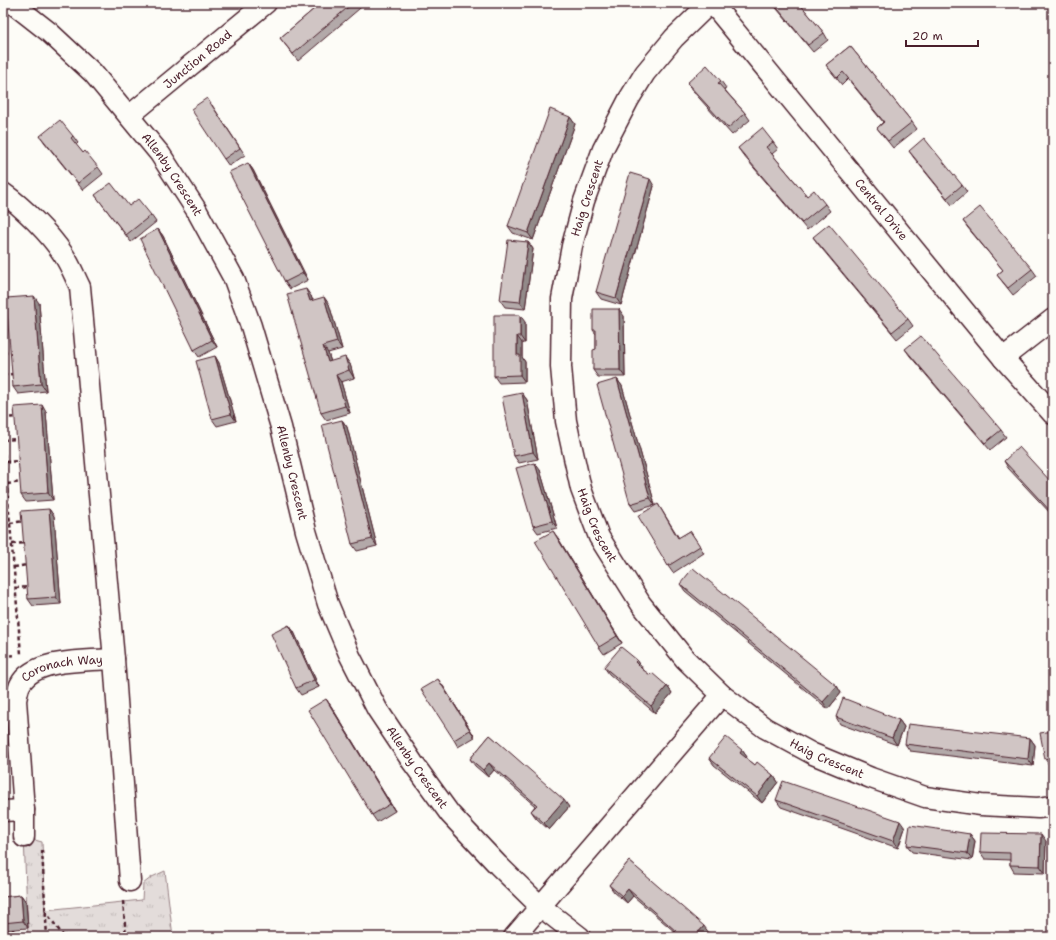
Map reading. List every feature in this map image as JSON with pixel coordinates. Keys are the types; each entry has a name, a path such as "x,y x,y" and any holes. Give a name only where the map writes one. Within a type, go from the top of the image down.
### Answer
{"street":[{"name":"Allenby Crescent","path":"12,3 49,32 93,73 130,116 160,154 197,211 234,279 251,326 279,420 306,531 328,604 350,656 377,709 413,763 450,814 498,865 540,906 580,937"},
{"name":"Junction Road","path":"130,116 266,3"},
{"name":"Central Drive","path":"711,3 1003,358 1053,414"},
{"name":"Haig Crescent","path":"711,3 674,38 645,73 629,99 603,149 584,201 572,246 562,299 561,367 566,421 581,489 599,537 641,604 685,659 722,695 765,728 813,754 871,778 925,797 981,805 1038,808 1053,806"},
{"path":"3,193 12,199 45,232 64,255 80,287 114,659 130,882"},
{"path":"1003,358 1053,319"},
{"name":"Coronach Way","path":"24,837 24,810 16,700 20,685 29,673 52,664 114,659"},
{"path":"514,937 722,695"},
{"path":"3,811 24,810"}],"path":[{"path":"3,309 11,308"},
{"path":"3,330 13,330"},
{"path":"3,353 15,352"},
{"path":"3,375 16,374"},
{"path":"3,418 19,417"},
{"path":"20,439 3,440 21,655"},
{"path":"5,462 22,460"},
{"path":"7,484 24,482"},
{"path":"10,523 26,521"},
{"path":"12,544 28,543"},
{"path":"14,566 30,565"},
{"path":"16,588 32,587"},
{"path":"24,837 42,842 47,937"},
{"path":"126,937 123,902 130,882"},
{"path":"45,910 64,937"},
{"path":"13,929 13,937"}],"green space":[{"path":"24,837 42,842 45,910 142,900 143,884 152,877 165,871 173,937 28,937"}],"building":[{"path":"321,3 353,3 293,54 280,38"},
{"path":"773,3 799,3 824,33 808,45"},
{"path":"850,46 912,122 888,141 877,128 884,122 843,72 837,78 826,65"},
{"path":"707,65 721,81 718,83 745,113 728,128 687,83"},
{"path":"207,98 240,148 224,159 191,109"},
{"path":"550,109 570,117 528,233 508,226"},
{"path":"60,120 73,136 71,138 83,153 85,151 98,167 78,183 40,136"},
{"path":"762,128 773,142 766,147 807,196 814,190 825,204 802,223 738,148"},
{"path":"924,138 962,185 947,198 909,151"},
{"path":"248,163 303,273 285,282 229,172"},
{"path":"630,173 650,179 616,298 596,292"},
{"path":"111,183 129,206 138,199 151,215 126,235 95,195"},
{"path":"980,207 1032,269 1008,288 997,275 1003,270 963,221"},
{"path":"829,224 908,319 892,332 813,237"},
{"path":"158,229 212,340 194,350 140,239"},
{"path":"508,240 528,242 520,302 500,300"},
{"path":"306,289 310,301 324,297 337,342 323,346 328,362 345,357 349,370 336,375 345,406 321,413 287,294"},
{"path":"34,296 41,384 13,387 6,298"},
{"path":"593,309 619,309 620,370 593,370 593,350 596,349 596,330 593,330"},
{"path":"494,315 520,315 520,336 517,336 517,355 520,355 520,375 494,376"},
{"path":"921,336 1001,430 985,443 905,349"},
{"path":"215,356 231,414 212,419 196,361"},
{"path":"617,379 650,498 630,504 597,385"},
{"path":"522,393 533,452 514,456 502,397"},
{"path":"42,405 48,493 21,495 14,407"},
{"path":"342,420 372,539 352,544 322,425"},
{"path":"1019,447 1053,484 1053,514 1004,461"},
{"path":"535,463 552,521 533,526 516,468"},
{"path":"658,504 678,538 690,531 700,546 668,566 638,516"},
{"path":"49,509 56,597 28,599 21,511"},
{"path":"553,531 617,636 599,647 535,541"},
{"path":"693,568 837,686 823,702 680,584"},
{"path":"289,625 314,680 296,688 271,634"},
{"path":"621,647 637,660 635,662 642,669 650,675 652,673 667,686 651,706 604,667"},
{"path":"438,679 470,730 454,740 421,689"},
{"path":"843,698 899,720 892,738 836,717"},
{"path":"326,699 390,804 372,815 308,710"},
{"path":"908,724 1030,738 1028,759 905,744"},
{"path":"1053,731 1053,757 1045,759 1040,733"},
{"path":"490,735 564,800 544,823 531,811 537,805 489,763 483,770 470,759"},
{"path":"726,737 742,750 740,753 755,765 757,762 773,775 757,796 709,758"},
{"path":"783,781 900,821 893,841 776,800"},
{"path":"910,825 970,834 967,853 907,845"},
{"path":"981,833 1041,834 1040,866 1010,865 1010,853 980,852"},
{"path":"629,861 704,926 694,937 671,937 676,931 628,889 622,896 609,885"},
{"path":"21,895 23,921 3,923 3,897"}]}
